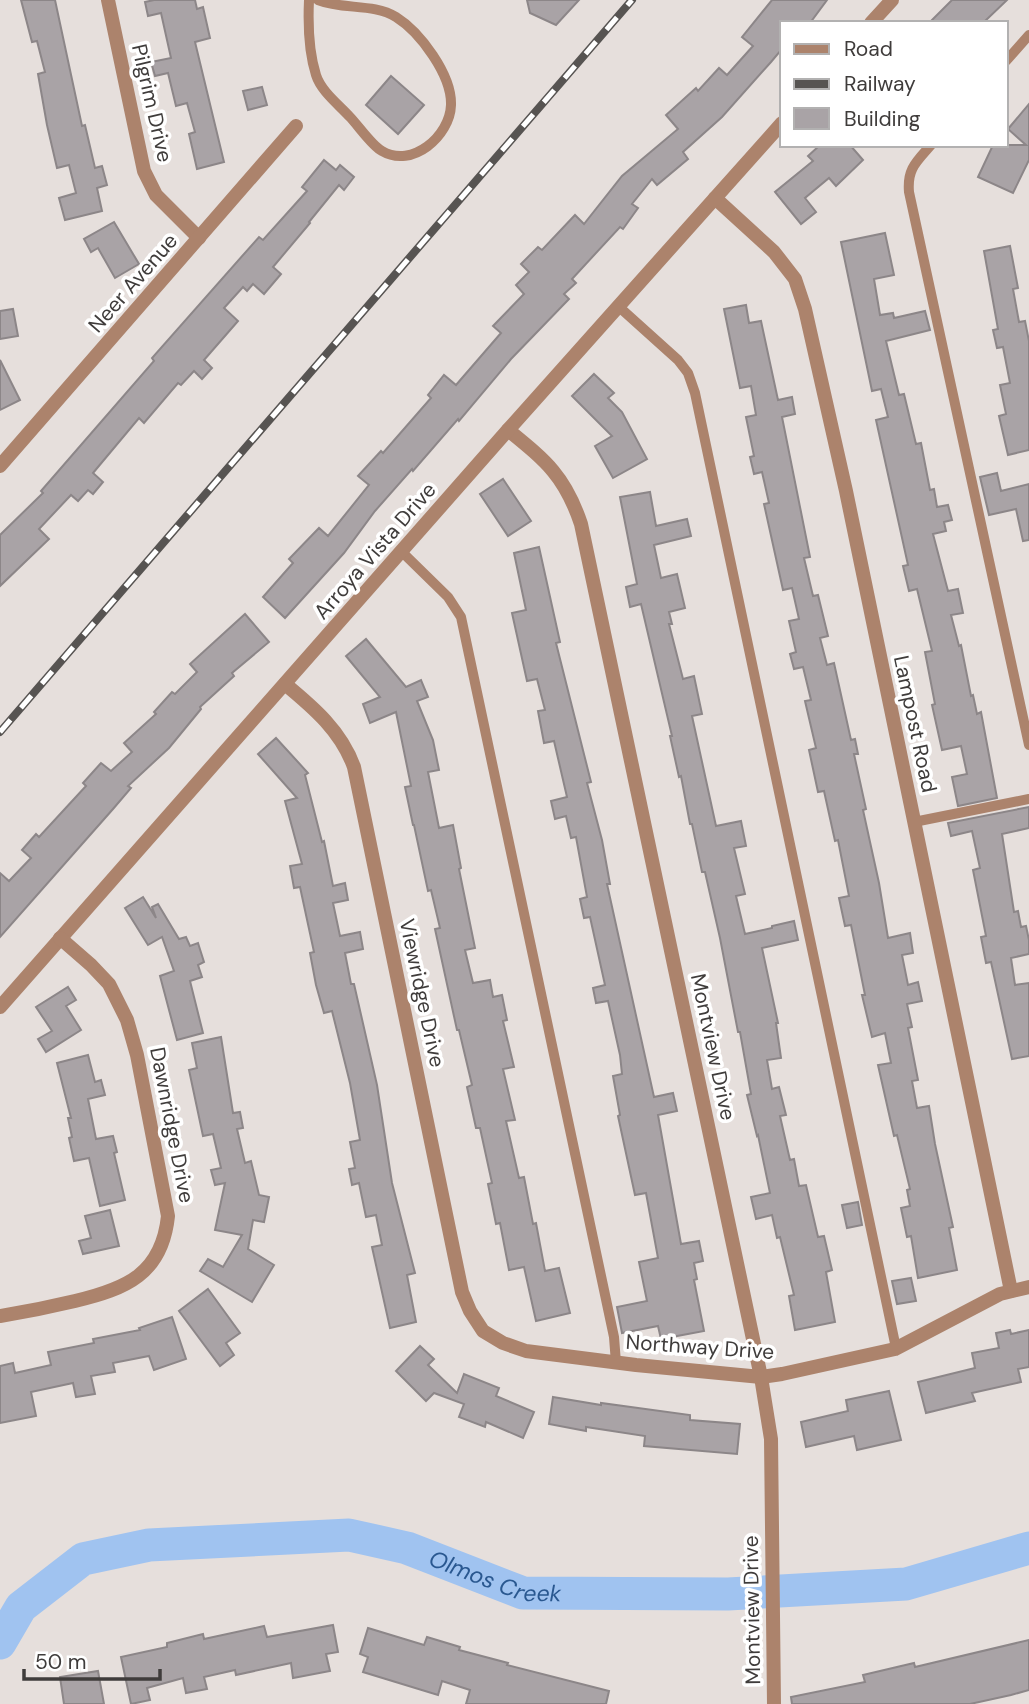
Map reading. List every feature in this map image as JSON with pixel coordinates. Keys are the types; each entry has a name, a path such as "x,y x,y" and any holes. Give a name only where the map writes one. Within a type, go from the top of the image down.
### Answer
{"street":[{"name":"Pilgrim Drive","path":"107,0 145,171 156,195 200,238"},
{"path":"873,21 892,0"},
{"name":"Arroya Vista Drive","path":"0,1007 780,125"},
{"name":"Neer Avenue","path":"0,466 296,126"},
{"name":"Lampost Road","path":"715,198 774,252 795,279 805,309 1011,1291"},
{"name":"Montview Drive","path":"508,430 542,457 560,477 573,499 581,524 761,1377 771,1439 775,1704"},
{"name":"Viewridge Drive","path":"285,684 313,707 338,734 354,767 463,1292 470,1311 483,1331"},
{"name":"Dawnridge Drive","path":"0,1316 120,1289 149,1265 162,1246 167,1231 168,1216 137,1055 127,1020 109,984 60,938"},
{"name":"Northway Drive","path":"483,1331 503,1343 526,1351 761,1377 896,1348 1000,1294 1029,1287"}],"lane":[{"path":"309,0 308,22 316,75 326,91 382,151 405,155 424,150 445,126 451,105 445,79 424,42 394,15 379,9 342,6 318,0"},
{"path":"1008,59 1029,35"},
{"path":"929,147 911,170 908,177 909,192 1029,745"},
{"path":"618,306 678,360 688,373 695,394 896,1348"},
{"path":"402,552 448,597 461,617 614,1337 616,1363"},
{"path":"914,822 1029,799"}],"building":[{"path":"21,0 55,0 82,126 85,125 95,168 102,166 107,185 97,188 102,211 65,220 59,198 76,193 69,165 57,168 38,74 45,72 37,41 32,42"},
{"path":"195,0 197,9 203,7 210,38 195,42 224,162 197,169 189,134 195,132 187,103 176,106 168,73 155,76 151,62 171,58 161,13 148,16 145,2"},
{"path":"527,0 579,0 556,25 530,13"},
{"path":"772,0 827,0 811,21 780,21 780,51 722,117 683,152 688,159 657,185 652,179 632,204 638,208 623,229 620,227 572,279 576,283 564,294 569,299 511,359 413,471 412,469 375,511 344,553 285,618 263,597 293,563 289,559 319,528 328,536 369,485 358,476 381,451 383,453 431,398 428,395 444,375 456,385 501,333 493,326 524,294 516,285 529,272 521,264 538,247 542,250 575,215 584,224 622,176 678,129 666,115 696,88 698,91 719,68 727,75 753,46 742,37"},
{"path":"952,0 1007,0 985,21 931,21"},
{"path":"391,76 424,105 398,134 366,105"},
{"path":"262,87 267,105 248,110 243,91"},
{"path":"1029,104 1029,160 1013,193 978,177 992,147 1026,145 1008,129"},
{"path":"818,147 852,147 863,160 836,186 829,178 805,198 816,212 801,224 775,192 813,161 808,156"},
{"path":"324,160 336,170 340,165 354,177 344,190 339,185 273,267 281,274 264,294 253,284 247,291 243,287 224,308 238,321 204,360 212,368 202,379 194,371 181,385 178,383 144,423 139,418 93,473 103,482 93,494 88,490 78,501 71,495 39,529 49,539 0,586 0,535 43,493 41,491 154,361 152,358 259,237 263,240 307,191 302,187"},
{"path":"114,222 139,264 115,278 98,248 91,252 84,239"},
{"path":"885,233 894,275 874,279 880,315 893,313 894,318 925,311 930,330 886,341 899,395 904,394 916,444 921,443 930,490 934,489 937,507 948,505 952,520 944,522 946,531 933,534 948,591 958,589 963,613 951,615 959,646 961,645 971,696 973,695 977,714 981,712 997,798 958,806 952,777 967,774 961,746 942,750 932,705 935,704 925,652 932,651 917,589 909,591 903,566 908,565 876,420 888,417 881,389 872,391 841,242"},
{"path":"1010,246 1018,288 1013,289 1019,322 1025,321 1029,341 1029,450 1008,455 999,416 1006,414 1000,385 1010,383 1003,347 997,348 993,330 998,329 984,251"},
{"path":"746,305 749,323 761,321 778,400 792,397 795,414 782,417 810,557 804,558 813,596 818,595 828,636 820,638 827,665 834,663 851,740 855,739 858,754 854,754 866,809 863,810 888,938 910,933 913,953 902,955 908,985 918,982 922,1001 907,1004 912,1027 908,1028 918,1080 912,1081 917,1108 929,1106 953,1227 949,1228 957,1270 918,1278 911,1236 907,1237 901,1208 910,1206 907,1190 910,1189 897,1135 894,1136 878,1065 891,1063 885,1033 872,1037 851,925 845,926 839,898 849,896 838,840 835,841 824,791 818,792 809,750 816,748 805,701 811,700 803,667 794,669 790,654 796,652 789,621 799,619 792,588 783,590 764,504 769,503 762,472 754,474 750,457 754,456 746,417 756,415 751,386 740,388 724,309"},
{"path":"13,309 18,336 0,339 0,311"},
{"path":"0,360 20,400 0,410"},
{"path":"594,374 614,393 608,398 622,412 647,459 613,478 595,446 612,436 572,396"},
{"path":"997,473 1001,491 1029,484 1029,540 1023,541 1016,509 989,515 980,477"},
{"path":"503,479 531,521 508,536 480,494"},
{"path":"650,492 656,526 687,519 691,536 654,545 661,578 677,574 685,608 669,612 672,624 669,624 683,679 694,676 702,714 692,716 716,826 741,821 746,846 734,848 745,894 736,896 745,934 794,921 798,940 762,948 778,1023 781,1058 767,1060 772,1089 779,1087 786,1115 780,1116 790,1160 794,1159 799,1186 806,1185 818,1237 824,1236 832,1270 826,1272 835,1322 795,1330 789,1296 794,1295 780,1237 777,1238 772,1215 756,1219 751,1197 770,1193 747,1095 751,1094 740,1032 705,872 702,872 690,824 641,604 630,607 626,587 637,584 620,497"},
{"path":"539,547 560,642 556,643 591,782 587,783 602,840 610,884 607,884 654,1097 673,1093 677,1111 658,1115 681,1244 699,1241 703,1261 694,1263 697,1279 694,1280 704,1331 661,1339 658,1326 622,1333 617,1307 647,1301 639,1262 658,1258 646,1193 635,1195 618,1116 620,1115 613,1076 622,1074 608,1001 596,1003 593,988 605,985 590,917 584,918 580,899 587,897 576,837 571,838 566,816 555,819 551,801 567,797 554,741 544,743 538,711 545,710 537,679 527,681 512,613 526,610 514,553"},
{"path":"245,614 269,642 232,673 234,676 200,707 169,748 128,786 131,788 0,937 0,873 9,881 31,858 22,850 36,834 39,837 86,786 83,783 101,763 111,771 132,752 124,743 156,714 154,712 172,692 175,694 197,672 190,664"},
{"path":"366,639 406,687 421,680 428,697 417,701 433,740 439,770 428,772 439,828 453,825 475,948 465,950 473,983 490,980 493,997 502,995 507,1020 503,1021 514,1067 503,1069 515,1120 506,1121 519,1178 524,1177 533,1224 536,1223 545,1271 559,1268 570,1313 536,1321 524,1267 509,1270 500,1223 496,1224 488,1184 492,1183 480,1128 476,1128 467,1087 472,1085 435,929 440,928 431,890 428,891 405,787 411,786 396,712 370,723 363,704 380,697 346,656"},
{"path":"276,738 308,773 305,775 322,842 324,841 333,886 345,883 348,900 333,903 340,936 360,932 363,949 345,953 377,1085 392,1183 415,1273 407,1275 416,1322 390,1328 372,1247 382,1245 376,1215 366,1217 359,1183 352,1185 349,1169 355,1168 350,1142 360,1140 350,1083 332,1011 324,1013 316,985 310,953 314,952 300,887 294,888 290,866 302,864 285,801 297,798 258,754"},
{"path":"1029,807 1029,828 1002,834 1014,912 1018,911 1021,927 1026,926 1029,940 1029,954 1011,958 1015,985 1029,983 1029,1056 1012,1059 991,962 986,963 981,937 986,936 973,870 980,868 972,831 951,836 948,823"},
{"path":"143,897 156,918 152,907 158,904 179,939 186,937 190,946 198,943 204,962 198,965 202,977 190,981 203,1033 177,1040 160,976 174,971 162,937 148,945 125,908"},
{"path":"68,987 76,1000 66,1006 81,1030 46,1052 38,1039 52,1031 36,1007"},
{"path":"221,1037 233,1113 240,1112 243,1128 237,1129 245,1163 251,1161 259,1195 269,1197 264,1222 253,1220 248,1249 274,1265 252,1302 200,1271 208,1259 223,1267 242,1235 215,1230 225,1183 215,1185 211,1170 221,1168 213,1134 203,1136 189,1070 197,1068 192,1043"},
{"path":"88,1055 95,1082 101,1080 105,1095 88,1099 96,1139 113,1136 117,1152 114,1153 125,1200 100,1206 89,1158 74,1161 69,1138 72,1137 68,1118 71,1118 57,1063"},
{"path":"858,1202 862,1225 847,1228 842,1205"},
{"path":"110,1210 119,1246 83,1254 79,1241 91,1238 85,1216"},
{"path":"911,1278 916,1301 897,1304 892,1281"},
{"path":"208,1289 240,1333 226,1343 234,1355 220,1366 179,1311"},
{"path":"172,1317 186,1359 154,1370 149,1356 113,1363 115,1372 91,1376 95,1394 76,1397 73,1383 31,1392 36,1416 0,1423 0,1366 13,1363 15,1373 51,1365 48,1352 94,1343 93,1339 140,1330 139,1328"},
{"path":"1010,1330 1011,1334 1029,1330 1029,1367 1018,1369 1021,1382 972,1393 975,1401 926,1413 918,1382 975,1368 972,1353 999,1348 996,1333"},
{"path":"420,1346 434,1359 428,1365 457,1393 464,1374 499,1388 496,1396 534,1412 523,1438 486,1422 485,1427 459,1417 464,1404 434,1393 426,1401 396,1371"},
{"path":"889,1391 901,1440 857,1450 854,1436 806,1447 801,1422 848,1411 846,1400"},
{"path":"553,1397 690,1415 690,1420 740,1424 737,1454 644,1446 645,1436 586,1427 586,1431 549,1424"},
{"path":"333,1625 338,1652 326,1654 330,1671 293,1678 291,1663 236,1675 235,1670 204,1677 207,1689 186,1693 183,1678 147,1688 150,1700 131,1704 121,1657 167,1647 167,1643 203,1634 204,1639 264,1626 267,1637"},
{"path":"368,1628 424,1645 427,1637 460,1647 459,1650 508,1663 507,1665 609,1691 606,1704 466,1704 470,1690 442,1681 438,1695 363,1672 368,1657 360,1654"},
{"path":"1029,1640 1029,1690 1011,1695 970,1704 792,1704 791,1697 865,1682 863,1675 914,1663 915,1667"},
{"path":"98,1671 104,1704 64,1704 60,1677"}],"waterway":[{"name":"Olmos Creek","path":"0,1643 21,1607 83,1559 149,1545 349,1535 407,1548 523,1593 728,1594 906,1584 1029,1548"}],"railway":[{"path":"0,732 632,0"}]}
